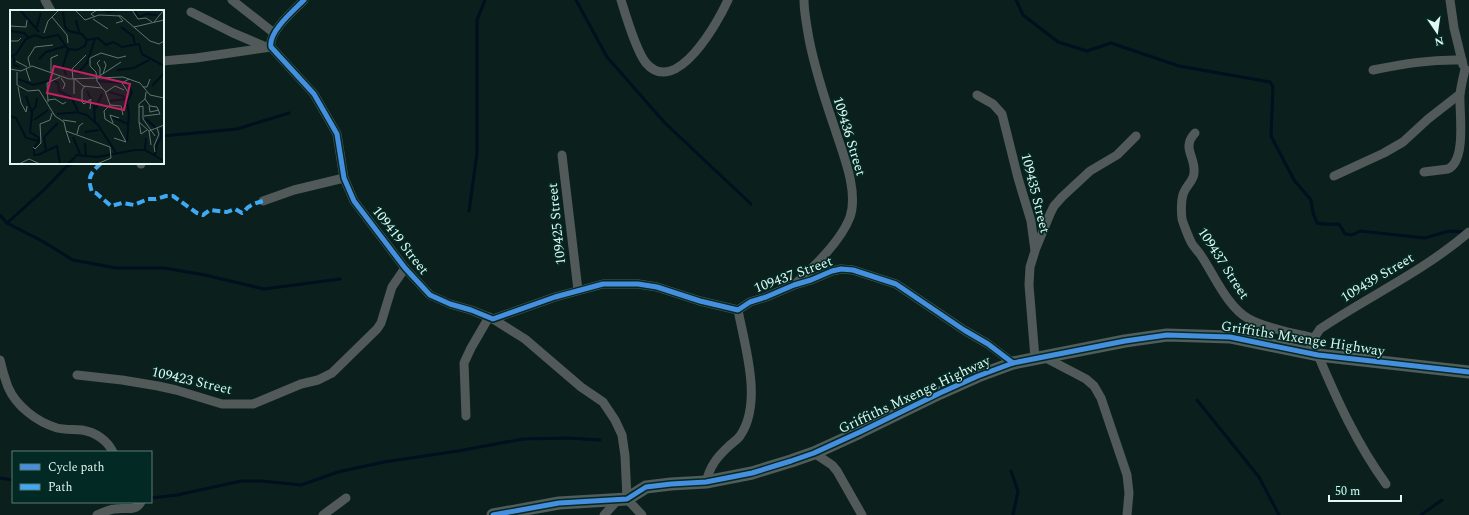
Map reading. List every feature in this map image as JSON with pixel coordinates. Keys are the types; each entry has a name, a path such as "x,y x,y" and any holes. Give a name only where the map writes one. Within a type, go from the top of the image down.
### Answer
{"street":[{"path":"45,0 50,10"},
{"path":"232,0 274,34"},
{"path":"269,47 274,34 304,0"},
{"path":"621,0 627,20 645,62 652,68 660,71 668,71 676,69 686,62 719,19 728,0"},
{"name":"109436 Street","path":"794,285 834,243 850,217 852,206 852,192 848,169 823,95 805,21 804,0"},
{"path":"1424,172 1448,169 1456,162 1460,130 1460,94 1465,69 1454,28 1450,0"},
{"path":"191,12 234,33 269,47"},
{"path":"164,61 196,58 269,47"},
{"name":"109419 Street","path":"269,47 314,94 337,134 344,178 354,201 405,268 430,295 450,304 491,318 525,339 581,387 603,402 615,420 622,435 625,456 627,499"},
{"path":"1373,70 1429,61 1465,69"},
{"path":"1334,176 1384,153 1403,142 1428,119 1460,94"},
{"name":"109435 Street","path":"977,95 993,104 1002,114 1031,222 1035,252 1030,267 1029,285 1040,358"},
{"name":"109437 Street","path":"1195,133 1189,144 1194,172 1192,181 1184,192 1182,208 1182,219 1191,242 1233,305 1242,315 1250,320 1267,326 1314,338"},
{"path":"1035,252 1050,214 1057,202 1090,171 1117,155 1136,136"},
{"name":"109425 Street","path":"562,155 578,290"},
{"path":"263,201 294,190 344,178"},
{"name":"109439 Street","path":"1313,354 1314,338 1320,329 1428,263 1469,232"},
{"name":"109423 Street","path":"77,375 158,386 222,404 253,404 296,386 318,380 332,373 381,323 392,287 405,268"},
{"name":"109437 Street","path":"738,310 750,302 794,285 841,269 853,270 896,284 964,330 988,344 1013,363"},
{"path":"466,416 464,364 471,348 491,318 578,290 603,284 638,284 657,287 700,301 738,310 751,375 750,414 746,426 739,437 717,457 713,463 708,472 706,482"},
{"name":"Griffiths Mxenge Highway","path":"493,515 559,503 627,499 646,487 706,482 752,473 814,453 940,393 978,376 1013,363 1167,335 1230,336 1313,354 1469,372"},
{"path":"1313,354 1356,438 1368,459 1386,484"},
{"path":"1040,358 1086,379 1094,386 1101,398 1127,475 1129,493 1127,515"},
{"path":"0,360 9,388 23,408 43,422 58,428 85,430 102,438 112,451"},
{"path":"814,453 837,470 862,515"},
{"path":"323,515 346,498"},
{"path":"604,515 616,502 627,499 642,515"},
{"path":"97,515 115,508 132,509 140,503"}],"waterway":[{"path":"469,211 477,153 477,20 485,0"},
{"path":"576,0 607,57 665,123 751,204"},
{"path":"1016,0 1023,15 1058,42 1087,51 1111,43 1179,66 1270,82 1273,87 1271,136 1294,180 1311,200 1313,213 1317,223 1339,224 1345,234 1352,235 1360,231 1425,238 1449,231 1467,232"},
{"path":"164,136 237,129 289,113"},
{"path":"7,223 46,188 66,167 72,164"},
{"path":"0,215 7,223 42,241 73,260 116,268 164,268 205,275 264,289 340,279"},
{"path":"1197,400 1259,477 1279,515"},
{"path":"152,498 177,495 241,481 262,481 301,485 338,472 384,462 458,451 523,439 567,438 600,440"},
{"path":"1011,471 1018,491 1013,515"},
{"path":"0,478 12,480"},
{"path":"1421,515 1442,500"}],"marked path":[{"path":"100,164 90,176 90,187 92,192 96,193 111,206 122,203 134,205 148,199 173,196 197,213 203,215 210,210 227,212 235,209 242,213 250,206 263,201"}],"cycle path":[{"path":"304,0 277,28 271,41 271,47 314,94 337,134 344,178 354,201 405,268 430,295 450,304 471,310 493,319 555,297 603,284 638,284 657,287 700,301 738,310 750,302 832,271 841,269 853,270 896,284 964,330 988,344 1013,363"},
{"path":"493,515 559,503 627,499 646,487 706,482 752,473 814,453 940,393 978,376 1013,363 1125,341 1167,335 1230,337 1318,355 1469,372"}]}
